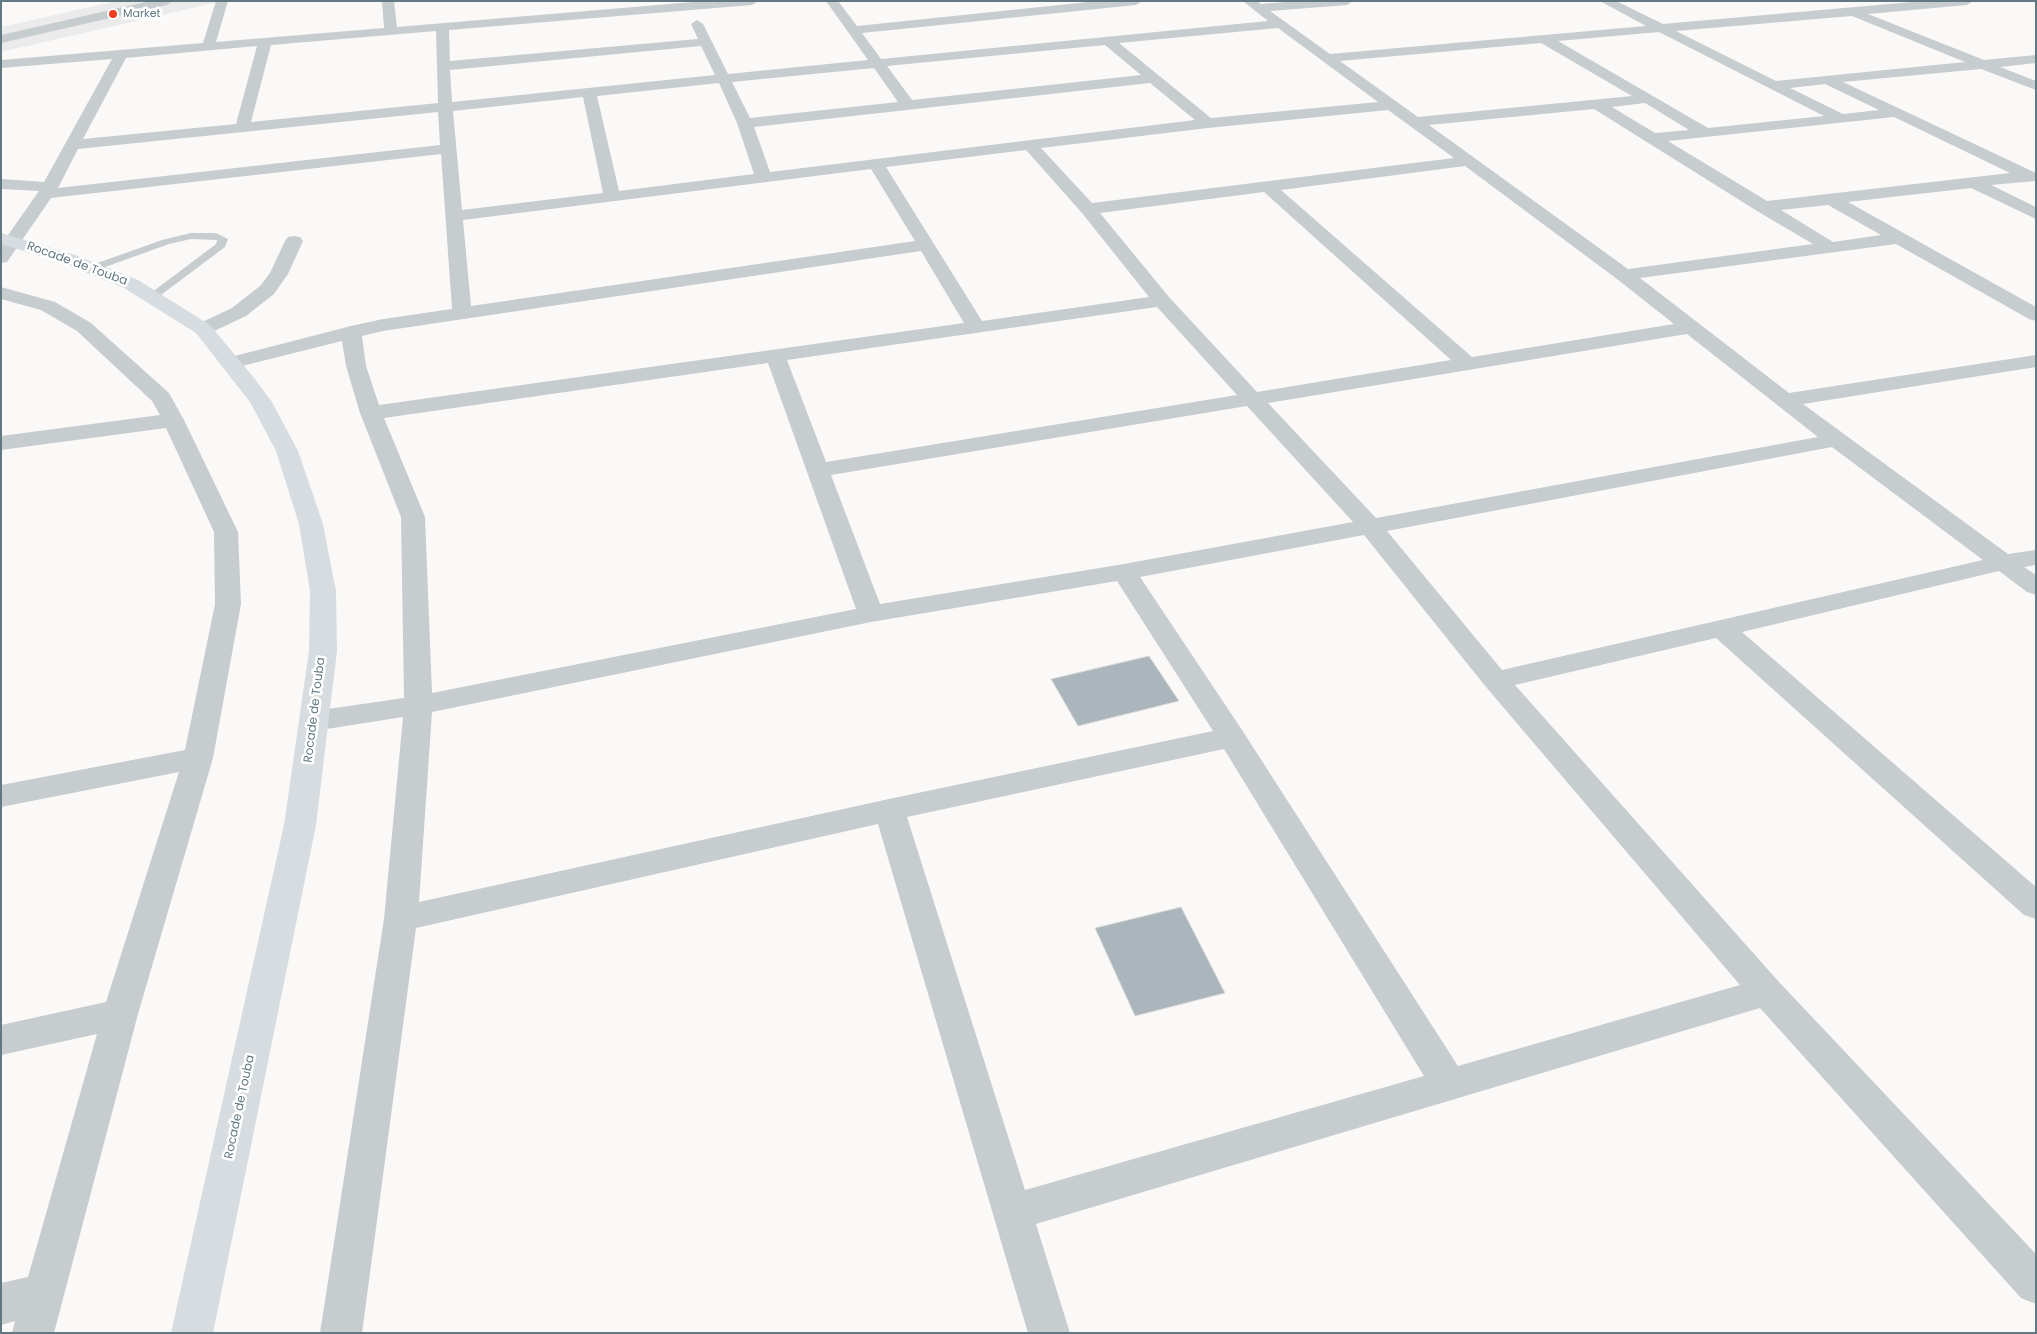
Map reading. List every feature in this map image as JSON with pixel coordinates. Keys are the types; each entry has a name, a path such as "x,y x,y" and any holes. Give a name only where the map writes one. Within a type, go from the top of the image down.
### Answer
{"main road":[{"name":"Rocade de Touba","path":"6,246 93,268 153,296 203,329 248,382 261,402 287,451 312,524 323,591 323,651 300,824 192,1333"}],"street":[{"path":"1,39 167,1"},
{"path":"208,47 222,1"},
{"path":"388,1 391,32"},
{"path":"1,64 442,28 532,15 752,1"},
{"path":"832,1 908,105"},
{"path":"854,30 1136,1"},
{"path":"1254,5 1347,1"},
{"path":"1606,1 1840,118"},
{"path":"1326,58 1967,1"},
{"path":"688,4 745,122 763,176"},
{"path":"1254,5 1624,275 1836,440 2036,587"},
{"path":"1768,5 1794,17"},
{"path":"1853,11 2036,86"},
{"path":"73,145 878,62 1279,24"},
{"path":"442,28 448,150 462,314"},
{"path":"1544,39 1704,132"},
{"path":"1108,41 1208,123"},
{"path":"242,128 265,42"},
{"path":"444,66 706,42"},
{"path":"6,246 48,190 121,55"},
{"path":"1774,85 2036,59"},
{"path":"745,122 1152,78"},
{"path":"1827,80 2033,178"},
{"path":"589,92 612,196"},
{"path":"1415,122 1646,99"},
{"path":"1597,104 1831,248"},
{"path":"453,216 875,162 1208,123 1390,105"},
{"path":"1652,138 1894,113"},
{"path":"1030,145 1088,209 1162,301 1370,526 1496,681 1767,992 2036,1284"},
{"path":"1,184 48,190 448,150"},
{"path":"1088,209 1468,161"},
{"path":"875,162 976,326"},
{"path":"1763,207 2033,178"},
{"path":"1974,183 2036,214"},
{"path":"1268,187 1468,364"},
{"path":"1830,199 2036,315"},
{"path":"1624,275 1898,238"},
{"path":"203,329 239,312 267,290 279,274 294,241"},
{"path":"230,363 351,332 926,245"},
{"path":"1,293 48,306 84,327 161,398 226,532 228,604 198,758 120,1014 33,1333"},
{"path":"371,413 1162,301"},
{"path":"818,470 1691,327"},
{"path":"341,1333 401,919 418,705 413,517 371,413 356,366 351,332"},
{"path":"775,355 871,614"},
{"path":"1787,400 2036,361"},
{"path":"1,443 173,420"},
{"path":"314,721 418,705 871,614 1124,572 1836,440"},
{"path":"1496,681 1722,630 2002,562 2036,557"},
{"path":"1124,572 1232,737 1449,1084"},
{"path":"1722,630 2036,906"},
{"path":"401,919 889,810 1232,737"},
{"path":"1,796 198,758"},
{"path":"889,810 1013,1212 1048,1333"},
{"path":"1013,1212 1767,992"},
{"path":"1,1040 120,1014"},
{"path":"1,1304 44,1293"}],"lane":[{"path":"93,268 166,242 190,236 216,236 223,239 221,245 153,296"}],"shaded area":[{"name":"Market","path":"117,1 223,1 1,52 1,27"}],"building":[{"path":"1149,656 1179,701 1078,726 1051,679"},
{"path":"1181,907 1225,993 1135,1016 1095,928"}],"place":[{"name":"Market","path":"113,14"}]}
